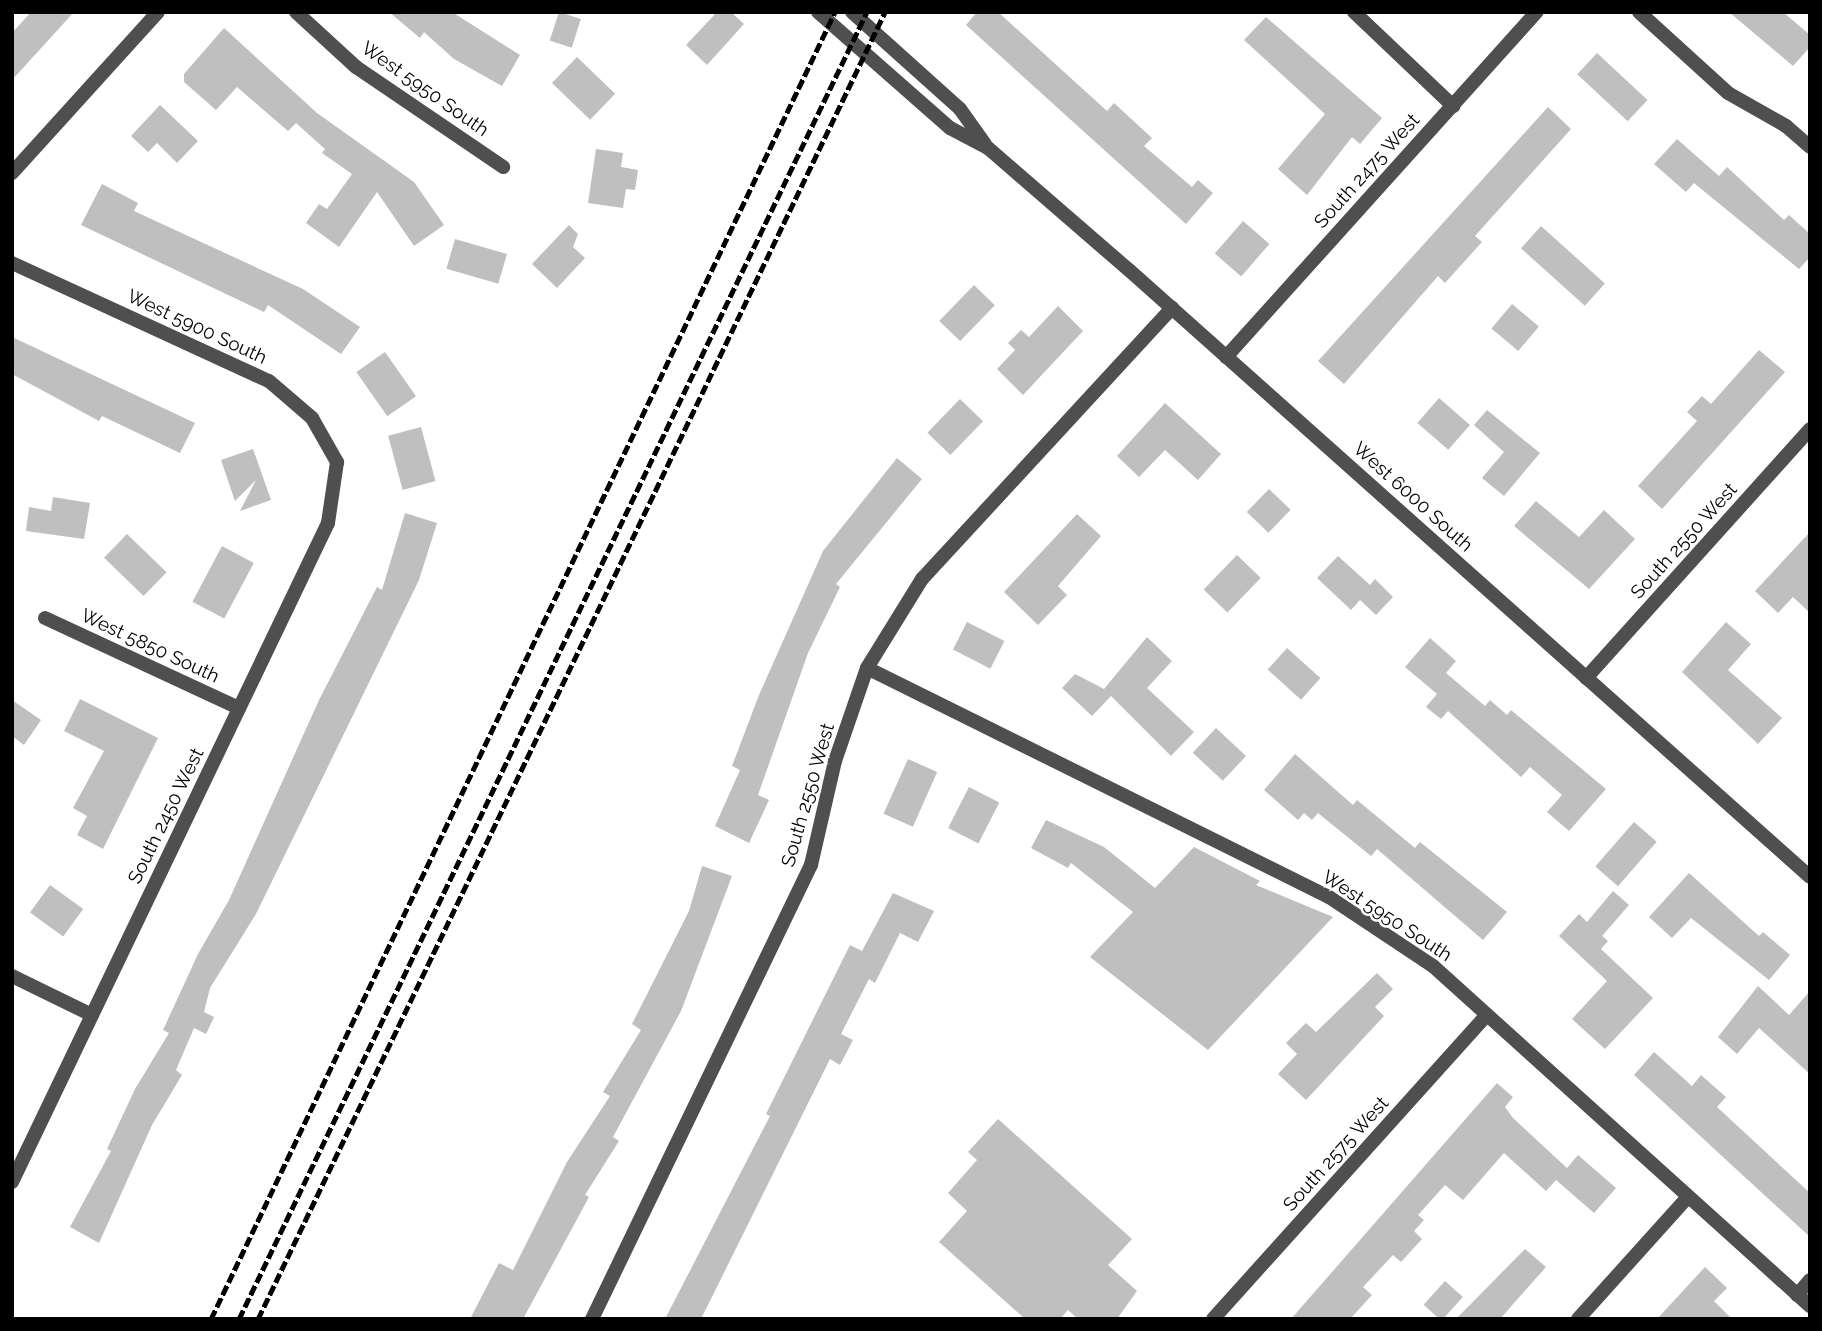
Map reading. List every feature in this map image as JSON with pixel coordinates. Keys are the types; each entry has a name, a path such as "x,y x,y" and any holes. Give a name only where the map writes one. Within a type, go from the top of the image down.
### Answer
{"street":[{"path":"12,173 158,12"},
{"name":"West 5950 South","path":"296,12 356,67 503,167"},
{"name":"West 6000 South","path":"818,12 950,128 988,148 1172,308 1810,877"},
{"name":"West 6000 South","path":"852,12 960,109 988,148"},
{"path":"1354,12 1453,106"},
{"name":"South 2475 West","path":"1226,356 1537,12"},
{"path":"1639,12 1728,93 1786,126 1810,147"},
{"name":"West 5900 South","path":"12,263 269,382 312,418 337,462"},
{"name":"South 2550 West","path":"592,1319 811,864 835,761 867,668 922,579 1172,308"},
{"name":"South 2550 West","path":"1586,678 1810,429"},
{"name":"South 2450 West","path":"12,1182 328,523 337,462"},
{"name":"West 5850 South","path":"45,618 239,708"},
{"name":"West 5950 South","path":"867,668 1329,897 1433,966 1810,1306"},
{"path":"12,976 92,1015"},
{"name":"South 2575 West","path":"1213,1319 1487,1015"},
{"path":"1578,1319 1688,1197"},
{"path":"1797,1295 1810,1280"}],"building":[{"path":"31,12 74,12 12,80 12,33"},
{"path":"389,12 452,12 520,55 502,86 454,59 424,32 420,38"},
{"path":"559,12 581,19 572,48 550,41"},
{"path":"717,12 731,12 744,24 707,65 686,45"},
{"path":"977,12 998,12 1107,111 1114,103 1152,138 1144,146 1192,187 1198,180 1213,193 1186,224 966,25"},
{"path":"1729,12 1783,12 1810,35 1810,47 1793,66"},
{"path":"1266,17 1382,118 1360,144 1352,137 1307,195 1278,169 1325,114 1244,40"},
{"path":"224,28 317,113 414,182 444,225 414,246 377,192 339,247 306,223 319,204 327,209 352,174 322,153 325,149 296,123 288,131 237,87 216,110 184,82 184,74"},
{"path":"1597,53 1647,100 1628,121 1577,74"},
{"path":"577,57 615,94 590,120 552,83"},
{"path":"160,105 198,141 177,163 157,143 148,152 131,136"},
{"path":"1548,107 1571,129 1475,236 1482,242 1445,283 1438,276 1344,384 1318,361"},
{"path":"1677,139 1719,176 1727,167 1784,220 1789,215 1810,234 1810,257 1799,269 1694,183 1686,192 1654,164"},
{"path":"596,149 623,153 621,167 638,170 635,190 626,189 623,208 588,203"},
{"path":"102,184 138,203 134,211 303,289 360,327 341,354 268,305 264,312 81,225"},
{"path":"1243,221 1269,244 1241,276 1215,253"},
{"path":"569,225 578,234 573,247 585,258 557,288 532,264"},
{"path":"1541,226 1605,284 1585,306 1521,248"},
{"path":"455,239 507,254 498,284 446,269"},
{"path":"974,285 995,305 960,341 939,321"},
{"path":"1512,304 1539,326 1518,351 1491,329"},
{"path":"1058,306 1083,331 1023,395 997,369 1015,350 1008,343 1021,330 1029,337"},
{"path":"12,337 195,423 180,453 102,416 99,421 12,374"},
{"path":"1759,350 1785,372 1662,509 1638,486 1697,421 1687,412 1702,396 1711,404"},
{"path":"385,352 416,396 387,416 356,372"},
{"path":"1439,398 1470,425 1448,450 1417,423"},
{"path":"960,399 983,421 950,455 927,433"},
{"path":"1165,403 1221,454 1198,480 1165,450 1139,477 1117,456"},
{"path":"1487,410 1540,453 1504,496 1482,478 1504,452 1474,425"},
{"path":"421,427 435,481 403,490 388,436"},
{"path":"253,449 271,500 240,511 256,480 235,501 221,460"},
{"path":"897,458 922,479 836,584 840,587 808,653 758,795 769,800 749,843 715,826 740,770 732,766 759,695 823,551"},
{"path":"1269,489 1291,510 1268,533 1247,512"},
{"path":"53,497 90,503 84,539 26,531 29,507 51,511"},
{"path":"1536,501 1579,537 1604,510 1635,539 1589,589 1514,526"},
{"path":"405,513 437,523 419,580 256,914 210,988 204,1012 214,1017 206,1034 194,1028 176,1070 182,1075 152,1125 99,1243 70,1227 111,1151 107,1149 135,1089 169,1033 163,1030 198,954 229,900 319,700 377,587 382,590"},
{"path":"1077,514 1101,536 1058,586 1067,595 1038,625 1004,592"},
{"path":"1810,532 1810,613 1793,597 1778,613 1755,591"},
{"path":"127,534 167,572 144,596 104,558"},
{"path":"222,546 254,563 224,619 192,602"},
{"path":"1237,555 1261,578 1227,612 1204,590"},
{"path":"1338,556 1370,585 1375,579 1393,597 1376,615 1360,600 1351,610 1317,578"},
{"path":"967,622 1004,641 990,669 953,650"},
{"path":"1726,622 1751,644 1728,670 1782,718 1758,744 1682,672"},
{"path":"1147,637 1172,661 1147,688 1194,732 1171,756 1111,696 1092,716 1062,688 1075,674 1104,689"},
{"path":"1430,638 1456,661 1446,673 1485,706 1490,700 1507,715 1511,710 1606,789 1569,831 1547,812 1562,795 1530,767 1521,777 1448,711 1441,719 1426,707 1437,694 1405,667"},
{"path":"1287,648 1320,678 1301,700 1268,670"},
{"path":"80,699 158,738 103,849 77,835 87,816 73,808 104,751 64,731"},
{"path":"12,700 41,720 24,745 12,736"},
{"path":"1216,728 1246,756 1223,781 1193,753"},
{"path":"1295,754 1353,805 1357,800 1415,848 1420,842 1507,912 1483,940 1377,849 1371,856 1318,813 1312,820 1304,813 1298,820 1264,790"},
{"path":"908,759 937,772 913,827 884,814"},
{"path":"969,787 999,802 978,843 948,828"},
{"path":"1046,820 1104,847 1155,888 1194,847 1260,881 1256,885 1333,917 1208,1050 1090,957 1133,912 1071,863 1068,868 1031,848"},
{"path":"1634,822 1657,842 1618,886 1595,867"},
{"path":"702,866 732,876 681,1011 613,1137 619,1141 585,1195 589,1197 523,1319 470,1319 499,1263 513,1270 567,1162 610,1096 603,1092 641,1030 632,1024 689,911"},
{"path":"1689,873 1759,936 1763,932 1790,955 1769,980 1691,918 1672,938 1649,917"},
{"path":"50,885 83,909 63,937 30,913"},
{"path":"1613,891 1629,905 1602,936 1608,941 1601,949 1653,998 1605,1049 1572,1019 1607,981 1559,936 1579,914 1587,922"},
{"path":"893,893 934,911 918,942 900,933 875,983 869,979 841,1034 853,1040 840,1065 830,1059 701,1319 665,1319 770,1116 766,1114 850,945 862,951"},
{"path":"1377,973 1393,989 1375,1007 1384,1016 1306,1100 1278,1074 1297,1054 1286,1043 1306,1023 1316,1032"},
{"path":"1758,986 1789,1015 1810,991 1810,1074 1759,1028 1737,1054 1718,1037"},
{"path":"1654,1052 1692,1086 1701,1075 1726,1097 1717,1107 1810,1193 1810,1237 1634,1075"},
{"path":"1497,1083 1513,1097 1505,1107 1513,1118 1567,1168 1578,1155 1616,1188 1594,1213 1556,1180 1546,1191 1504,1153 1463,1200 1445,1185 1418,1215 1424,1220 1414,1231 1422,1239 1401,1262 1393,1255 1363,1287 1372,1295 1350,1319 1291,1319"},
{"path":"998,1119 1132,1239 1108,1265 1137,1291 1117,1319 1078,1319 1068,1310 1060,1319 1025,1319 939,1242 967,1211 948,1193 977,1160 968,1152"},
{"path":"1525,1249 1546,1267 1500,1319 1456,1319"},
{"path":"1705,1267 1727,1288 1714,1301 1732,1319 1657,1319"},
{"path":"1445,1281 1463,1297 1443,1319 1439,1319 1424,1305"}],"railway":[{"path":"211,1319 835,12"},
{"path":"239,1319 867,12"},
{"path":"258,1319 885,12"}]}
